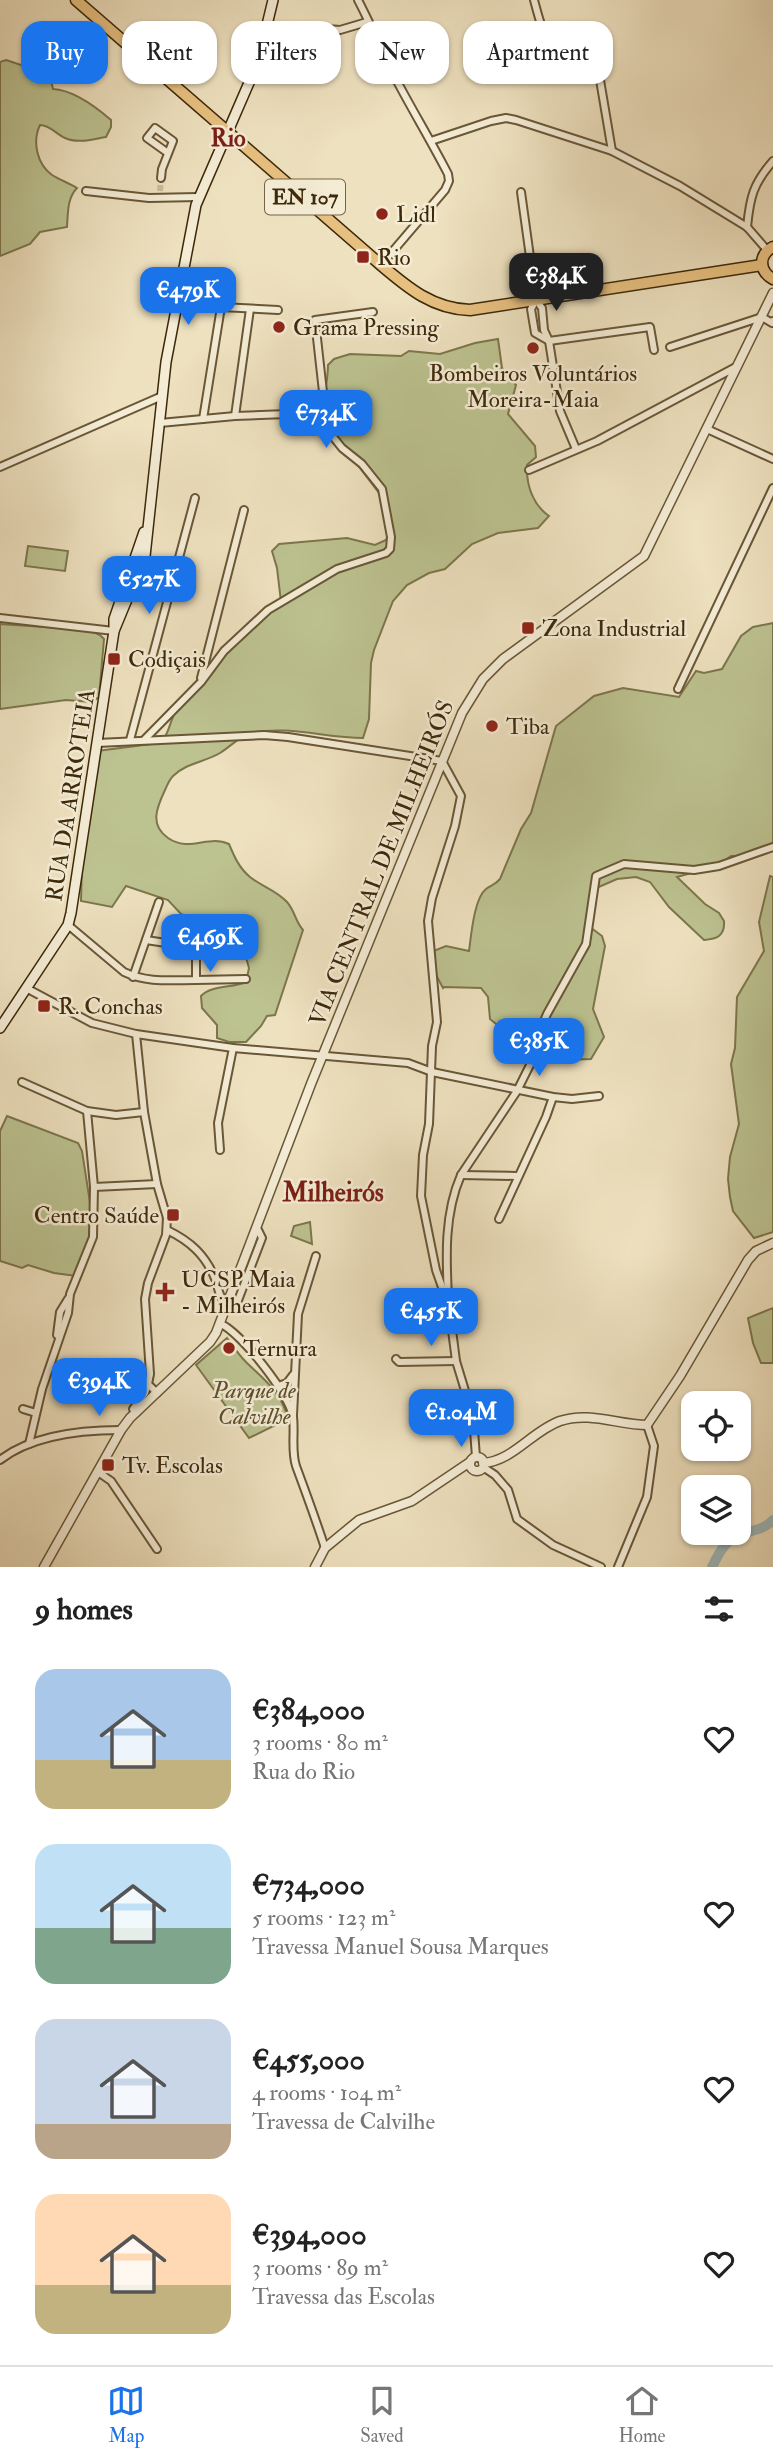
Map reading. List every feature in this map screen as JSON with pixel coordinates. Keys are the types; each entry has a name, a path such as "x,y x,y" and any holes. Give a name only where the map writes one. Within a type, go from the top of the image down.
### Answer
{"main road":[{"name":"EN 107","path":"76,0 419,296 470,310 762,265"},
{"name":"RUA DA ARROTEIA","path":"268,21 273,0"},
{"name":"RUA DA ARROTEIA","path":"0,1028 68,925 75,896 114,619 148,520 166,362 198,197 247,84"},
{"path":"770,249 763,257 762,265 765,274 773,279"}],"street":[{"path":"358,0 367,21"},
{"path":"534,0 552,48 564,58 591,66 596,71 600,80 612,151"},
{"path":"381,265 445,190 449,181 431,141 399,84"},
{"path":"431,141 506,118 612,151 680,186 747,227 770,249"},
{"path":"161,178 168,153"},
{"path":"747,227 750,198 756,182 773,161"},
{"path":"86,191 198,197"},
{"path":"521,192 536,300 531,309 534,333 549,341 650,327 654,351"},
{"name":"VIA CENTRAL DE MILHEIRÓS","path":"44,1567 121,1430 210,1342 221,1324 324,1054 442,761 472,694 503,659 644,556 773,292"},
{"path":"203,419 221,307 278,310"},
{"path":"235,416 250,309"},
{"path":"160,423 235,416 314,413 324,401 315,320 373,312"},
{"path":"670,347 762,317 772,323 773,321"},
{"path":"549,341 560,411 576,449"},
{"path":"529,470 576,449 737,366"},
{"path":"0,467 162,396"},
{"path":"145,739 201,682 224,651 268,610 337,569 386,553 390,549 382,489 362,464 342,448 314,413"},
{"path":"707,429 773,458"},
{"path":"678,689 773,488"},
{"path":"130,740 195,498"},
{"path":"201,682 244,510"},
{"path":"0,618 114,631"},
{"path":"97,743 264,735 442,761 461,796 456,826 432,898 428,921 437,1006 421,1196 436,1270 449,1307"},
{"path":"477,1464 473,1417 456,1361 449,1307 446,1259 449,1219 461,1175 517,1091 536,1053 538,1035 547,1014 586,944 596,876 624,864 694,870 719,866 773,847"},
{"path":"133,977 159,902"},
{"path":"68,925 133,977 155,981 246,979"},
{"path":"146,940 193,947 197,951 196,980"},
{"path":"26,988 92,1023 136,1034 233,1048 408,1063 432,1072 517,1091 572,1099 600,1096"},
{"path":"136,1034 144,1112 157,1184 167,1218 167,1230 145,1299 150,1374 145,1393 133,1409 137,1412"},
{"path":"220,1150 218,1123 233,1048"},
{"path":"22,1082 87,1111 116,1115 144,1112"},
{"path":"499,1219 553,1097"},
{"path":"29,1444 36,1413 68,1313 71,1294 93,1237 94,1187 87,1111"},
{"path":"461,1175 517,1176"},
{"path":"94,1187 157,1184"},
{"path":"167,1230 184,1238 207,1261 219,1295 227,1306"},
{"path":"647,1425 680,1376 748,1260 757,1251 773,1243"},
{"path":"278,1386 293,1378 298,1314 316,1256"},
{"path":"221,1324 230,1328 278,1386 293,1416"},
{"path":"396,1359 399,1362 456,1361"},
{"path":"294,1369 296,1467 307,1490 325,1548"},
{"path":"148,1384 157,1393"},
{"path":"284,1395 295,1389"},
{"path":"23,1409 36,1413"},
{"path":"315,1567 325,1548 359,1520 412,1501 457,1472 477,1464 500,1460 559,1421 591,1417 647,1425"},
{"path":"618,1567 647,1497 654,1446 647,1425"},
{"path":"0,1460 16,1448 29,1444 65,1436 121,1430"},
{"path":"477,1464 495,1475 508,1490 517,1520 553,1545 601,1567"},
{"path":"98,1472 111,1481 157,1549"}],"green space":[{"path":"6,60 21,65 21,84 52,84 53,89 76,96 111,120 111,127 106,137 80,141 65,138 40,125 36,145 43,165 52,175 77,188 70,201 67,227 40,232 30,244 0,256 0,62"},
{"path":"498,339 502,368 516,385 508,414 535,446 536,457 527,465 528,480 535,500 549,516 538,528 498,533 472,544 445,569 429,573 407,585 393,601 371,663 369,719 363,738 280,730 247,734 220,753 178,772 169,781 159,803 156,816 162,833 184,844 221,841 229,844 243,870 287,902 303,930 275,1015 267,1016 246,1042 229,1042 217,1038 217,1025 202,1008 201,996 210,990 246,982 249,968 243,947 211,946 198,941 195,921 181,914 168,900 126,886 112,907 81,901 82,863 97,751 159,743 163,739 176,711 214,664 281,602 272,551 279,544 347,538 375,545 386,540 389,534 385,507 379,493 325,422 328,365 334,359 350,354 401,356 409,351 440,354"},
{"path":"28,546 68,551 65,571 25,566"},
{"path":"773,623 773,843 745,856 731,856 719,865 677,877 705,904 719,913 724,921 722,933 716,938 704,940 669,907 650,882 636,877 617,879 594,889 590,927 602,936 605,946 593,1009 604,1037 591,1059 568,1060 550,1056 538,1037 530,1031 501,1028 490,1019 488,997 481,988 443,988 428,960 431,952 446,946 469,951 479,901 486,889 500,879 521,829 531,813 556,726 594,696 623,688 679,697 696,671 704,673 722,669 741,636 753,627"},
{"path":"0,624 89,630 100,635 104,639 99,697 92,702 66,700 0,709"},
{"path":"770,876 773,877 773,1232 754,1238 733,1211 730,1197 730,1157 739,1124 731,1064 735,1048 737,997 764,951 759,922"},
{"path":"7,1116 78,1143 82,1151 91,1209 88,1251 76,1276 28,1265 22,1268 0,1261 0,1131"},
{"path":"310,1222 312,1244 291,1236 294,1226"},
{"path":"773,1308 773,1363 761,1363 753,1343 748,1318"},
{"name":"Parque de Calvilhe","path":"227,1338 242,1358 277,1394 288,1419 249,1438 196,1365"}],"waterway":[{"path":"712,1567 728,1542 773,1520"}],"tunnel":[{"path":"160,191 161,178"}],"place":[{"name":"Lidl","path":"382,214"},
{"name":"Rio","path":"363,257"},
{"name":"Grama Pressing","path":"279,327"},
{"name":"Bombeiros Voluntários Moreira-Maia","path":"533,348"},
{"name":"Zona Industrial","path":"528,628"},
{"name":"Codiçais","path":"114,659"},
{"name":"Tiba","path":"492,726"},
{"name":"R. Conchas","path":"44,1006"},
{"name":"Centro Saúde","path":"173,1215"},
{"name":"UCSP Maia - Milheirós","path":"165,1292"},
{"name":"Ternura","path":"229,1348"},
{"name":"Tv. Escolas","path":"108,1465"}],"district":[{"name":"Rio","path":"228,138"},
{"name":"Milheirós","path":"333,1192"}]}
